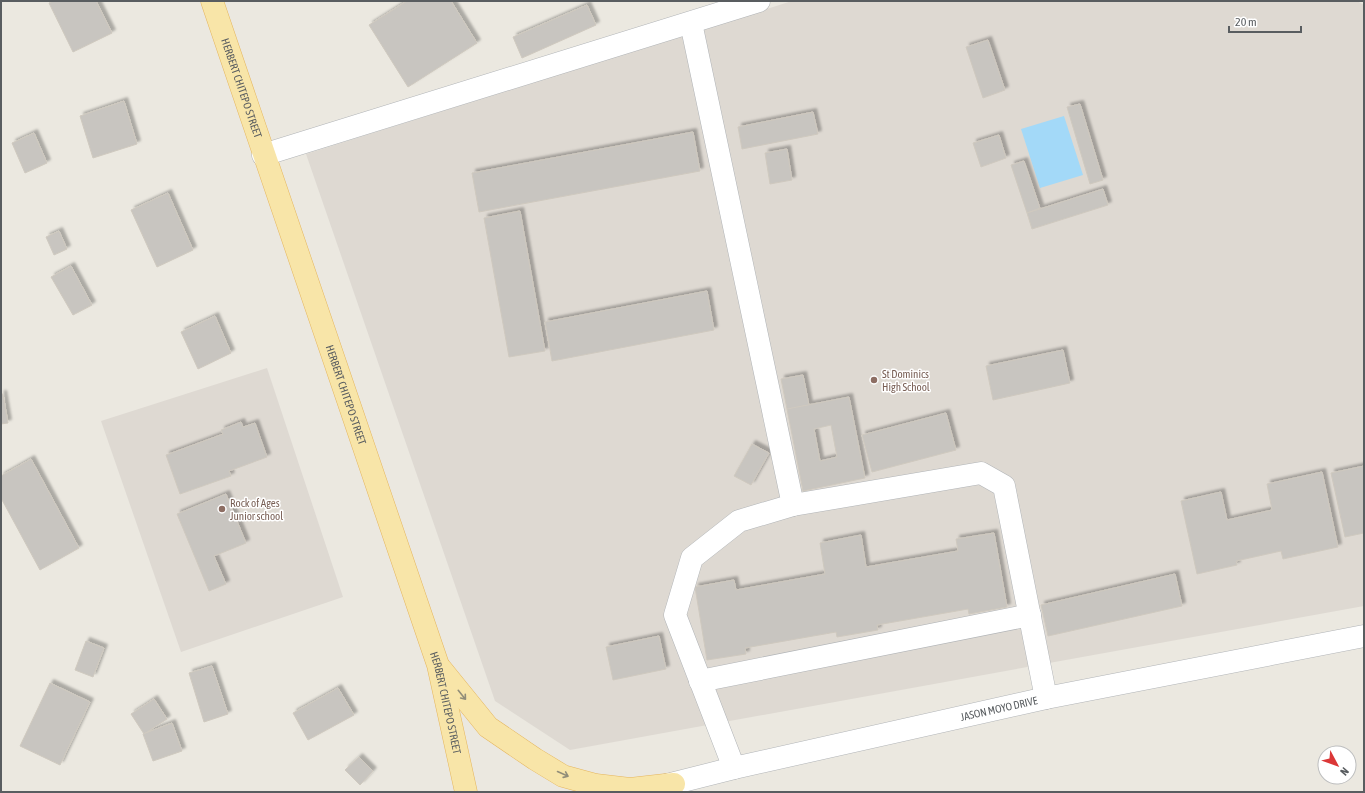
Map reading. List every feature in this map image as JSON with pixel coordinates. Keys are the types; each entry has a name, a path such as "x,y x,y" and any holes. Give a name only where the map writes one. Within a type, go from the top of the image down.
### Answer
{"main road":[{"name":"HERBERT CHITEPO STREET","path":"212,1 438,665 466,792"},
{"path":"438,665 488,727 535,759 564,776 596,785 630,789 674,784"}],"street":[{"path":"264,155 760,1"},
{"path":"691,23 793,505"},
{"path":"734,768 675,615 692,558 739,521 793,505 980,473 1004,486 1046,698"},
{"path":"700,682 1030,615"},
{"name":"JASON MOYO DRIVE","path":"636,792 674,784 734,768 1046,698 1364,636"}],"shaded area":[{"name":"St Dominics High School","path":"792,1 1357,1 1364,5 1364,606 570,750 495,701 306,154"},
{"name":"Rock of Ages Junior school","path":"267,368 343,597 181,652 101,421"}],"water":[{"path":"1064,116 1083,175 1040,188 1021,129"}],"building":[{"path":"53,1 96,1 112,33 73,52 49,3"},
{"path":"407,1 451,1 477,43 408,87 369,25"},
{"path":"587,5 596,25 522,58 513,37"},
{"path":"988,40 1005,90 983,98 966,47"},
{"path":"124,101 137,144 93,158 80,116"},
{"path":"1080,104 1103,180 1090,184 1067,107"},
{"path":"813,112 818,134 742,149 738,127"},
{"path":"693,132 700,171 479,212 472,173"},
{"path":"34,133 47,163 25,173 12,143"},
{"path":"999,135 1006,158 981,167 973,143"},
{"path":"787,149 792,180 770,184 765,153"},
{"path":"1024,161 1040,208 1027,213 1011,165"},
{"path":"1103,189 1108,205 1032,229 1027,213"},
{"path":"168,193 193,250 157,267 131,210"},
{"path":"520,211 545,351 509,357 484,218"},
{"path":"59,231 67,249 54,255 46,237"},
{"path":"71,266 92,305 73,315 51,277"},
{"path":"707,291 714,330 552,361 545,322"},
{"path":"215,316 231,353 198,369 181,332"},
{"path":"1063,350 1070,383 993,400 986,366"},
{"path":"803,375 809,405 787,409 781,379"},
{"path":"1,394 3,394 8,423 1,424"},
{"path":"849,397 865,478 803,491 787,409","holes":["831,425 837,457 820,461 814,429"]},
{"path":"946,413 956,450 872,472 862,435"},
{"path":"241,422 243,427 255,423 267,457 229,471 231,476 180,494 166,455 223,434 221,430"},
{"path":"752,444 769,453 751,485 734,476"},
{"path":"31,459 79,548 40,570 1,498 1,476"},
{"path":"1364,466 1364,533 1345,537 1331,473"},
{"path":"1322,472 1338,547 1283,559 1281,551 1236,561 1237,565 1197,574 1181,501 1221,492 1227,520 1272,510 1267,484"},
{"path":"226,494 246,543 214,556 226,584 209,591 177,514"},
{"path":"994,533 1007,607 969,614 968,609 877,625 878,630 837,637 836,632 745,648 746,654 707,660 695,587 734,580 736,590 825,574 820,543 861,535 866,567 958,551 956,539"},
{"path":"1175,574 1182,606 1048,636 1041,605"},
{"path":"659,636 666,669 613,680 606,647"},
{"path":"86,641 104,648 93,677 75,670"},
{"path":"212,666 228,714 204,722 189,673"},
{"path":"50,683 90,702 60,765 20,746"},
{"path":"338,688 354,715 308,740 293,713"},
{"path":"154,699 167,719 144,734 131,714"},
{"path":"172,723 182,751 153,761 143,734"},
{"path":"359,757 373,771 360,785 345,770"}],"place":[{"name":"St Dominics High School","path":"874,380"},
{"name":"Rock of Ages Junior school","path":"222,509"}]}
